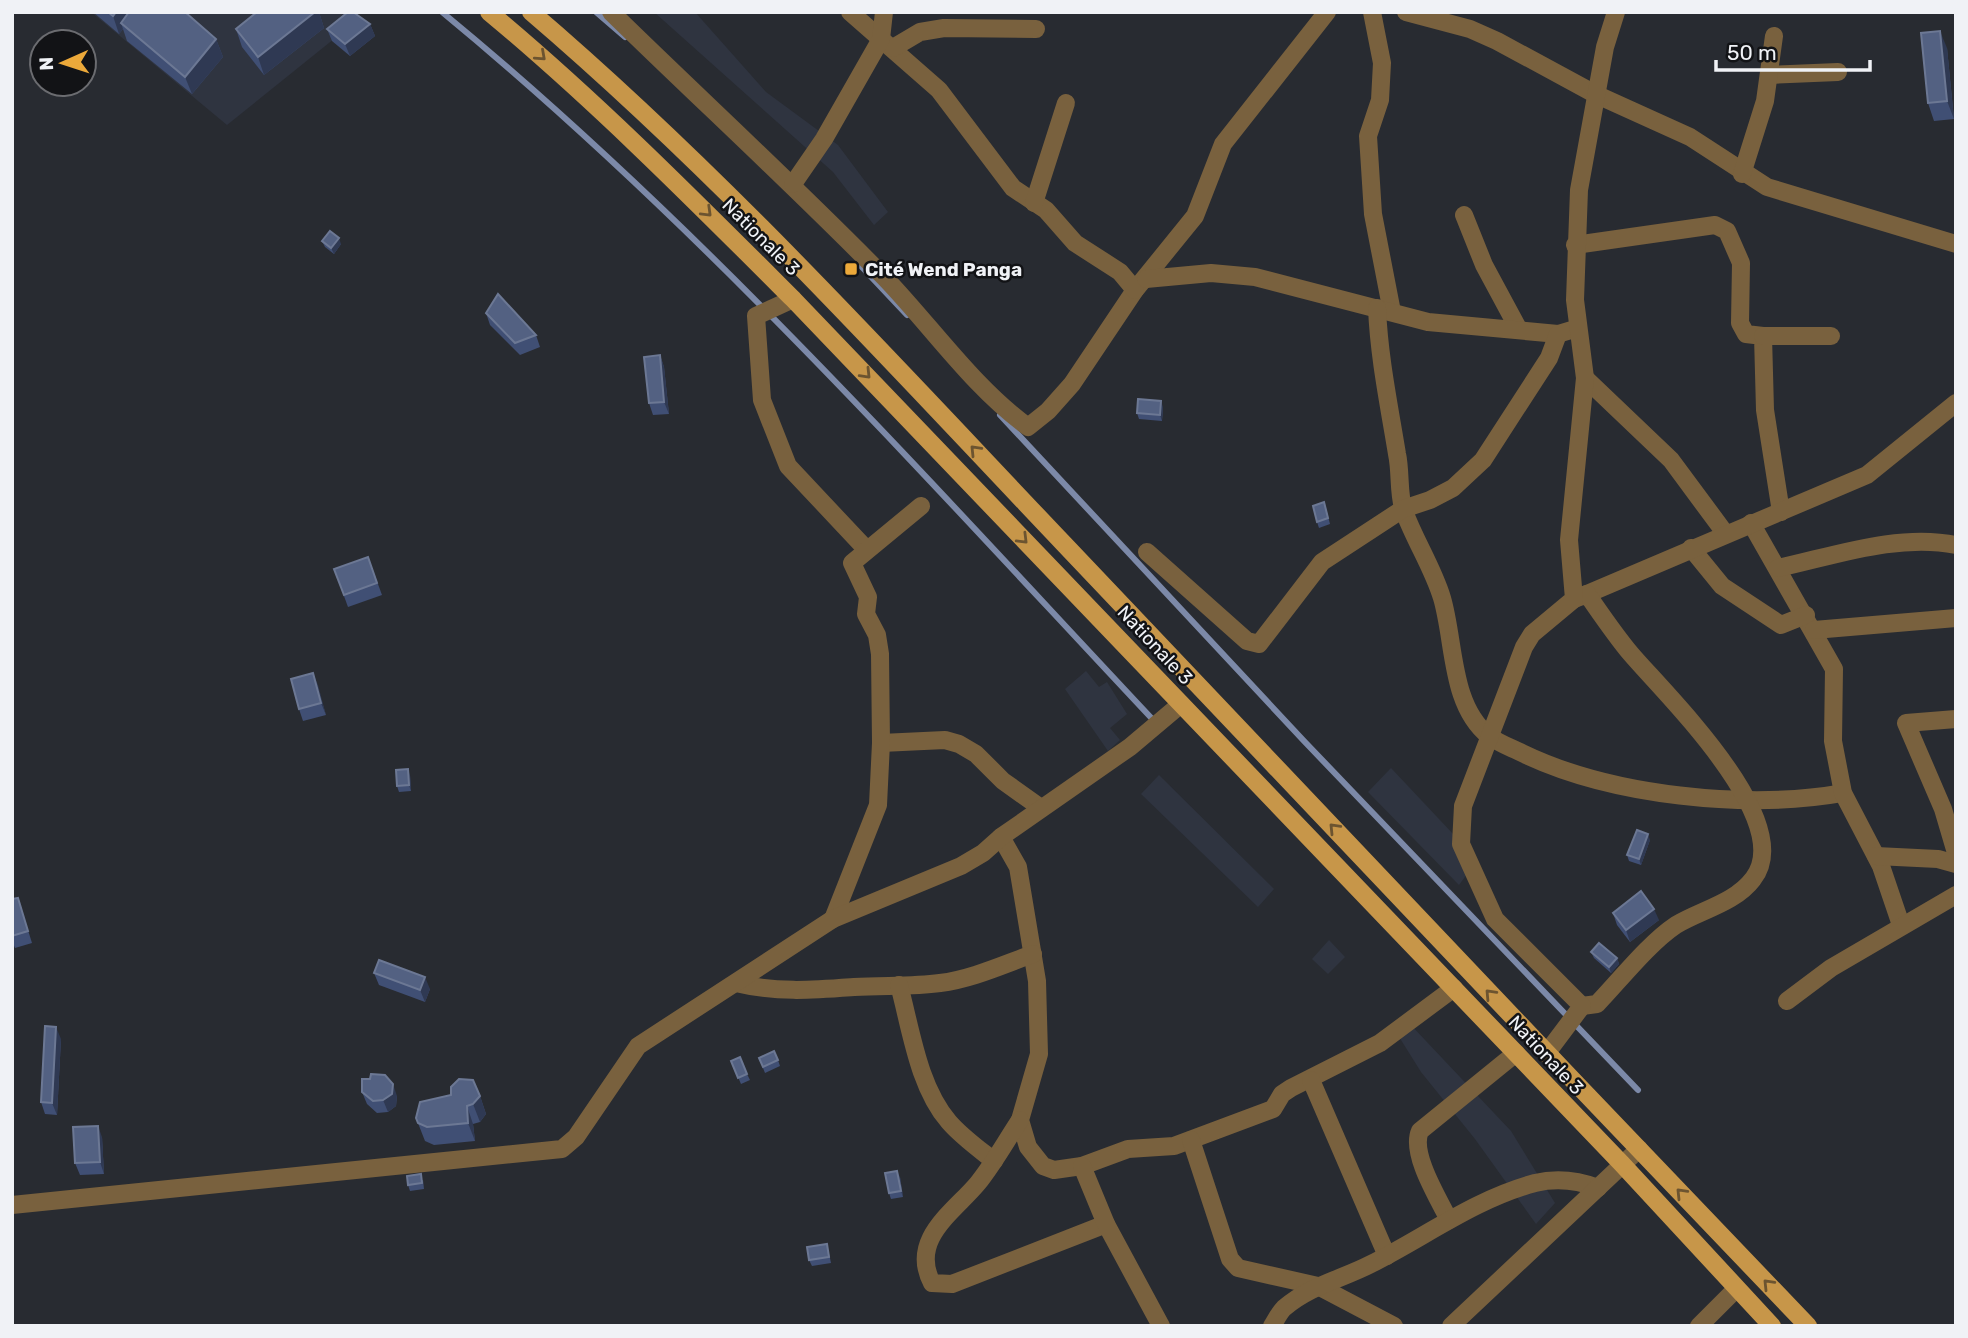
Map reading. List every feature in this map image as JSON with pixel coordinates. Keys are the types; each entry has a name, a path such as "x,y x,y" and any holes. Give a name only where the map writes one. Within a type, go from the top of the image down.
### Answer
{"main road":[{"name":"Nationale 3","path":"489,12 541,55 704,209 793,299 1622,1164 1772,1326"},
{"path":"531,12 747,211 1546,1054 1808,1326"}],"street":[{"path":"611,12 793,184 908,302 1005,411 1028,427 1048,411 1072,384 1140,284 1195,216 1223,144 1327,12"},
{"path":"850,12 939,90 1004,178 1022,197 1046,210 1075,243 1140,284 1211,273 1255,277 1452,326 1558,334 1578,328"},
{"path":"884,12 887,44"},
{"path":"1372,12 1382,63 1380,100 1368,136 1373,214 1385,310 1378,337 1403,509 1442,598 1455,670 1467,705 1489,736 1541,762 1581,775 1634,787 1706,797 1798,800 1843,793"},
{"path":"1406,12 1470,29 1595,94 1690,137 1742,174 1766,187 1820,206 1956,244"},
{"path":"1546,1054 1582,1006 1597,1004 1674,926 1740,892 1755,877 1764,845 1748,798 1688,717 1580,596 1569,540 1572,492 1580,451 1585,378 1578,328 1575,245 1579,190 1595,94 1616,12"},
{"path":"793,184 887,44 920,32 944,28 1036,29"},
{"path":"1742,174 1765,101 1774,36"},
{"path":"1769,75 1838,72"},
{"path":"1034,203 1066,103"},
{"path":"1464,215 1484,265 1518,330"},
{"path":"1575,245 1715,225 1723,227 1741,262 1740,323 1746,334 1831,337"},
{"path":"793,299 756,316 766,417 788,466 866,549"},
{"path":"1147,552 1247,641 1259,644 1322,562 1403,509 1430,500 1453,488 1483,460 1549,358 1558,334"},
{"path":"1763,336 1765,410 1781,512"},
{"path":"1585,378 1671,460 1725,533"},
{"path":"1582,1006 1495,919 1461,844 1463,806 1524,647 1532,634 1580,596 1867,475 1956,403"},
{"path":"833,919 875,818 881,743 881,673 877,635 866,614 868,597 852,564 866,549 921,506"},
{"path":"1751,523 1810,622 1834,669 1833,741 1843,793 1876,856 1901,925"},
{"path":"1778,568 1891,544 1931,541 1956,545"},
{"path":"1691,548 1722,586 1781,625 1956,618"},
{"path":"12,1205 562,1149 576,1137 632,1051 833,919 961,866 983,853 1041,808 1130,747 1181,704"},
{"path":"1956,719 1906,723 1943,809 1956,853"},
{"path":"881,743 945,740 959,744 976,754 1003,781 1041,808"},
{"path":"1001,837 1018,867 1037,981 1039,1054 1020,1120 976,1185 940,1221 931,1235 926,1272 932,1283 952,1284 1106,1224"},
{"path":"1876,856 1938,859 1956,864"},
{"path":"1787,1001 1831,968 1956,895"},
{"path":"736,983 768,991 931,984 966,978 1032,954"},
{"path":"899,985 919,1059 934,1099 949,1121 994,1161"},
{"path":"1020,1120 1028,1147 1043,1166 1054,1170 1082,1166 1128,1149 1161,1149 1191,1140 1273,1109 1282,1094 1380,1043 1454,988"},
{"path":"1449,1220 1419,1154 1417,1138 1420,1131 1516,1053"},
{"path":"1311,1080 1387,1256"},
{"path":"1191,1140 1230,1259 1238,1268 1254,1274 1318,1286 1394,1326"},
{"path":"1451,1326 1639,1149"},
{"path":"1082,1166 1106,1224 1161,1326"},
{"path":"1272,1326 1283,1309 1318,1286 1387,1256 1449,1220 1537,1183 1568,1181 1598,1188"},
{"path":"1699,1326 1736,1289"}],"shaded area":[{"path":"91,12 342,12 355,22 227,125"},
{"path":"654,12 695,12 766,92 838,145 888,212 874,225 833,172"},
{"path":"1086,671 1099,687 1107,682 1127,714 1110,728 1120,740 1108,751 1065,689"},
{"path":"1391,768 1454,835 1473,866 1459,885 1368,792"},
{"path":"1159,775 1274,889 1258,907 1141,794"},
{"path":"1329,940 1345,957 1328,974 1312,959"},
{"path":"1409,1023 1511,1131 1555,1203 1536,1224 1475,1139 1421,1072 1396,1032"}],"building":[{"path":"129,12 185,12 216,39 185,77 121,23"},
{"path":"257,12 315,12 258,57 236,29"},
{"path":"348,12 353,12 370,24 345,44 327,29"},
{"path":"1940,31 1947,101 1928,103 1921,33"},
{"path":"330,231 339,238 331,248 322,241"},
{"path":"498,294 536,335 515,343 486,313"},
{"path":"660,355 664,402 649,403 644,357"},
{"path":"1138,399 1161,401 1160,415 1137,413"},
{"path":"1324,502 1328,518 1317,522 1313,506"},
{"path":"368,557 377,583 344,595 334,569"},
{"path":"313,673 321,703 299,709 291,679"},
{"path":"408,769 409,785 397,786 396,770"},
{"path":"1637,830 1648,834 1639,859 1627,855"},
{"path":"1641,891 1654,909 1626,930 1613,913"},
{"path":"18,898 28,931 12,936 12,899"},
{"path":"1599,943 1617,958 1609,967 1591,952"},
{"path":"379,960 425,977 420,990 374,973"},
{"path":"45,1026 56,1027 52,1103 41,1102"},
{"path":"774,1051 778,1060 763,1067 759,1058"},
{"path":"740,1057 747,1074 738,1078 731,1061"},
{"path":"371,1074 385,1075 393,1084 392,1094 383,1100 373,1101 362,1092 362,1079 370,1079"},
{"path":"459,1079 473,1080 480,1096 467,1106 468,1123 427,1127 418,1123 416,1118 420,1102 451,1095 451,1087"},
{"path":"98,1126 100,1162 75,1163 73,1127"},
{"path":"897,1171 901,1191 889,1193 885,1173"},
{"path":"421,1174 422,1183 408,1185 407,1176"},
{"path":"827,1244 829,1257 809,1260 807,1247"}],"waterway":[{"path":"442,12 538,94 722,266 898,447 1156,723"},
{"path":"596,12 625,37"},
{"path":"859,264 907,315"},
{"path":"1000,415 1304,741 1638,1090"}],"place":[{"name":"Cité Wend Panga","path":"851,269"}]}
